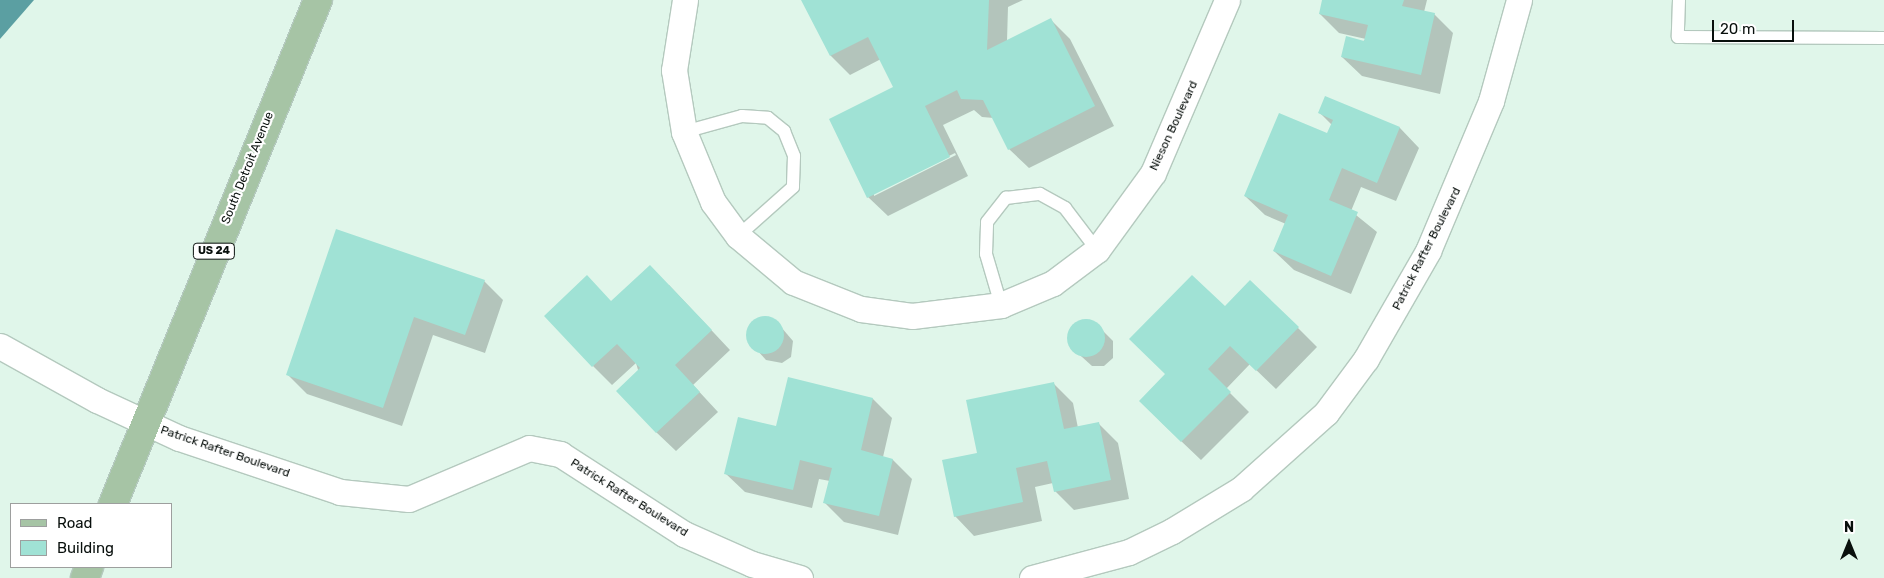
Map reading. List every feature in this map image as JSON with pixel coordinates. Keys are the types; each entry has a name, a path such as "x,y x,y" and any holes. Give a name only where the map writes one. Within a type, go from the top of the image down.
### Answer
{"main road":[{"name":"South Detroit Avenue","path":"113,503 144,423 318,0"}],"street":[{"name":"Nieson Boulevard","path":"685,0 674,70 684,132 701,181 738,236 793,282 861,309 912,316 1001,305 1053,283 1097,250 1153,173 1227,0"},
{"name":"Patrick Rafter Boulevard","path":"1032,578 1129,552 1179,527 1242,489 1326,413 1366,359 1428,251 1491,101 1519,0"},
{"name":"Patrick Rafter Boulevard","path":"0,346 144,423 340,492 380,499 409,499 529,448 560,454 684,534 752,564 800,578"}],"lane":[{"path":"1679,0 1678,37 1884,38"},
{"path":"684,132 742,116 768,118 784,132 794,156 793,187 738,236"},
{"path":"1001,305 986,254 988,222 1006,198 1040,194 1065,208 1097,250"}],"water":[{"path":"0,0 34,0 0,39"}],"building":[{"path":"801,0 989,0 987,50 1051,18 1095,106 1008,150 983,100 961,99 957,90 925,106 950,157 867,198 829,119 893,87 868,37 830,56"},
{"path":"1322,0 1404,0 1402,6 1435,13 1421,75 1341,57 1346,36 1364,41 1368,25 1319,14"},
{"path":"1325,96 1400,127 1377,183 1342,168 1329,200 1358,212 1331,276 1273,251 1288,215 1244,196 1279,113 1327,133 1333,120 1318,113"},
{"path":"336,229 485,280 465,335 414,317 383,408 286,375"},
{"path":"650,265 712,330 675,365 700,392 656,433 616,391 640,368 617,344 592,367 544,316 587,275 611,301"},
{"path":"1192,275 1225,306 1250,280 1299,327 1256,371 1230,346 1208,369 1231,392 1181,442 1139,401 1165,374 1129,339"},
{"path":"765,316 778,322 784,335 778,348 765,354 752,348 746,335 752,322"},
{"path":"1086,319 1099,325 1105,338 1099,351 1086,357 1073,351 1067,338 1073,325"},
{"path":"788,377 873,398 861,450 893,459 879,516 823,503 832,468 800,460 793,490 724,474 738,417 776,426"},
{"path":"1054,382 1064,429 1099,422 1111,480 1054,492 1047,461 1016,468 1023,502 954,517 942,460 977,453 966,400"}]}
